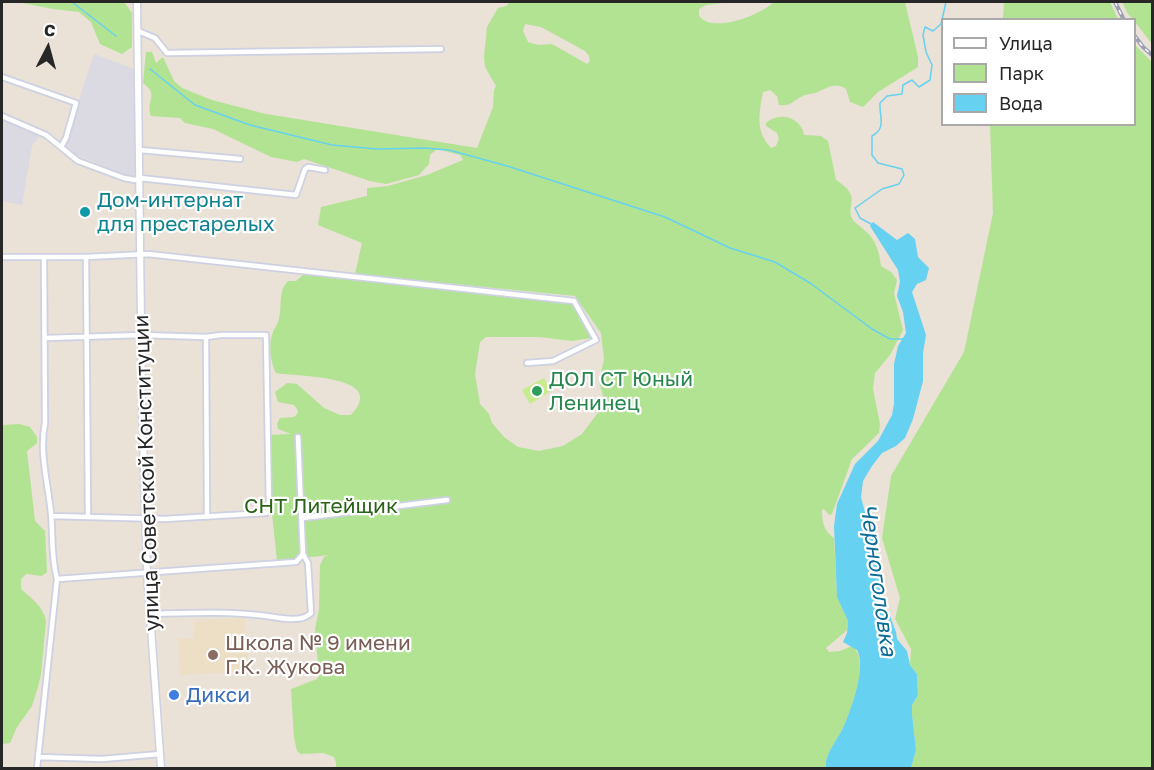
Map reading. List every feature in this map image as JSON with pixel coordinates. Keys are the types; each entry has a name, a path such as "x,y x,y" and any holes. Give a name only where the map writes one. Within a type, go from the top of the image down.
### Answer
{"street":[{"name":"улица Советской Конституции","path":"137,2 145,518 161,768"},
{"path":"138,31 156,38 166,53 441,50"},
{"path":"2,77 76,103 66,138 61,147"},
{"path":"2,116 46,135 78,161 135,180 140,178 296,195 305,169 308,167 325,170"},
{"path":"140,150 240,159"},
{"path":"2,257 140,255 280,264 348,275 574,300 596,340 553,361 526,363"},
{"path":"37,768 57,579 53,564 51,516 42,438 45,423 46,338 43,296 44,257"},
{"path":"86,257 88,516"},
{"path":"46,338 142,334 206,337 266,335 269,509 266,513 145,518 51,516"},
{"path":"206,337 207,516"},
{"path":"150,614 198,612 280,618 308,617 312,610 308,563 303,554 298,437"},
{"path":"302,518 447,500"},
{"path":"57,579 296,562 303,554"},
{"path":"38,757 102,759 160,754"}],"shaded area":[{"path":"94,54 134,69 135,173 133,178 74,154 64,145"},
{"path":"2,119 40,135 32,146 22,205 2,201"},
{"name":"Школа № 9 имени Г.К. Жукова","path":"245,618 249,671 180,675 178,639 194,638 194,621"}],"green space":[{"path":"17,2 124,2 132,13 132,47 122,54 100,44 91,22 79,12"},
{"name":"СНТ Литейщик","path":"510,2 731,2 706,5 699,9 699,16 706,21 726,23 748,17 774,2 905,2 918,57 918,67 878,92 863,107 850,102 846,89 838,86 830,86 783,105 779,105 777,96 770,90 763,92 760,114 762,135 771,148 776,146 779,139 777,133 766,126 766,123 777,117 794,120 799,124 804,135 821,136 828,141 836,180 844,186 851,197 850,210 853,220 874,241 881,266 891,272 897,280 894,293 903,330 890,355 875,373 873,389 880,424 879,433 852,459 832,514 829,515 824,509 822,510 824,526 834,538 837,597 848,621 847,630 826,648 829,652 840,651 852,646 860,662 860,674 854,699 842,730 829,754 826,768 336,768 334,757 323,753 301,754 297,751 291,689 317,679 319,676 315,629 319,609 320,565 324,557 329,555 277,561 271,504 268,435 291,434 278,429 277,424 280,418 294,417 298,413 294,405 278,402 275,392 287,383 297,384 324,408 340,415 351,415 360,402 358,392 349,385 335,380 276,373 271,360 270,344 272,333 278,322 281,295 285,285 288,281 296,281 304,274 573,302 591,338 572,341 539,337 486,337 480,342 475,374 480,404 504,437 518,447 539,451 563,446 582,434 600,410 604,399 599,382 604,359 601,333 575,296 355,274 362,243 318,225 321,207 367,196 367,188 388,186 427,175 463,160 460,155 437,149 430,155 429,164 419,175 386,184 304,159 297,162 271,157 213,129 185,123 180,118 151,116 151,92 143,83 146,52 152,52 156,63 163,57 174,81 182,88 212,100 266,114 477,148 493,107 496,86 485,67 487,27 498,8","holes":["525,24 541,27 585,51 590,61 587,64 552,44 538,45 528,42 523,31"]},
{"path":"1004,2 1110,2 1118,18 1003,18"},
{"path":"1122,2 1152,2 1152,44 1136,23 1136,18 1128,14"},
{"path":"1136,46 1152,62 1152,768 911,768 916,750 912,705 918,695 917,674 910,665 911,649 895,619 900,598 882,538 891,476 964,352 993,213 990,126 1136,126"},
{"name":"ДОЛ СТ Юный Ленинец","path":"544,378 551,391 530,404 522,390"},
{"path":"19,424 30,427 37,437 37,443 27,451 35,521 45,531 47,572 42,576 26,574 21,579 21,589 40,607 46,621 41,674 32,706 17,727 10,743 2,744 2,425"}],"water":[{"path":"873,222 897,240 908,233 915,239 918,257 929,268 926,280 917,284 912,292 926,335 923,353 923,381 913,419 905,438 882,453 872,466 863,481 861,497 877,546 876,557 884,600 897,639 907,651 910,665 917,674 918,695 912,705 916,750 911,768 826,768 829,754 853,702 860,668 857,650 843,642 847,633 848,621 837,597 834,526 837,504 855,464 878,441 892,415 894,364 898,346 906,333 903,312 897,296 900,282 898,270 870,226"}],"waterway":[{"path":"72,2 116,36"},
{"name":"Черноголовка","path":"942,18 946,2"},
{"name":"Черноголовка","path":"871,224 860,218 855,208 882,189 899,184 904,175 902,169 878,163 872,155 872,136 877,133 881,125 880,103 887,96 902,94 903,85 912,80 919,87 930,80 932,65 926,52 923,35 925,27 933,31 941,24"},
{"path":"150,69 195,105 250,125 332,145 377,149 449,150 507,166 665,217 730,248 775,262 810,283 872,329 890,339 903,339"}],"railway":[{"path":"1115,2 1123,18"},
{"path":"1136,38 1152,55"}],"place":[{"name":"Дом-интернат для престарелых","path":"85,212"},
{"name":"ДОЛ СТ Юный Ленинец","path":"537,391"},
{"name":"Школа № 9 имени Г.К. Жукова","path":"213,655"},
{"name":"Дикси","path":"174,695"}]}
